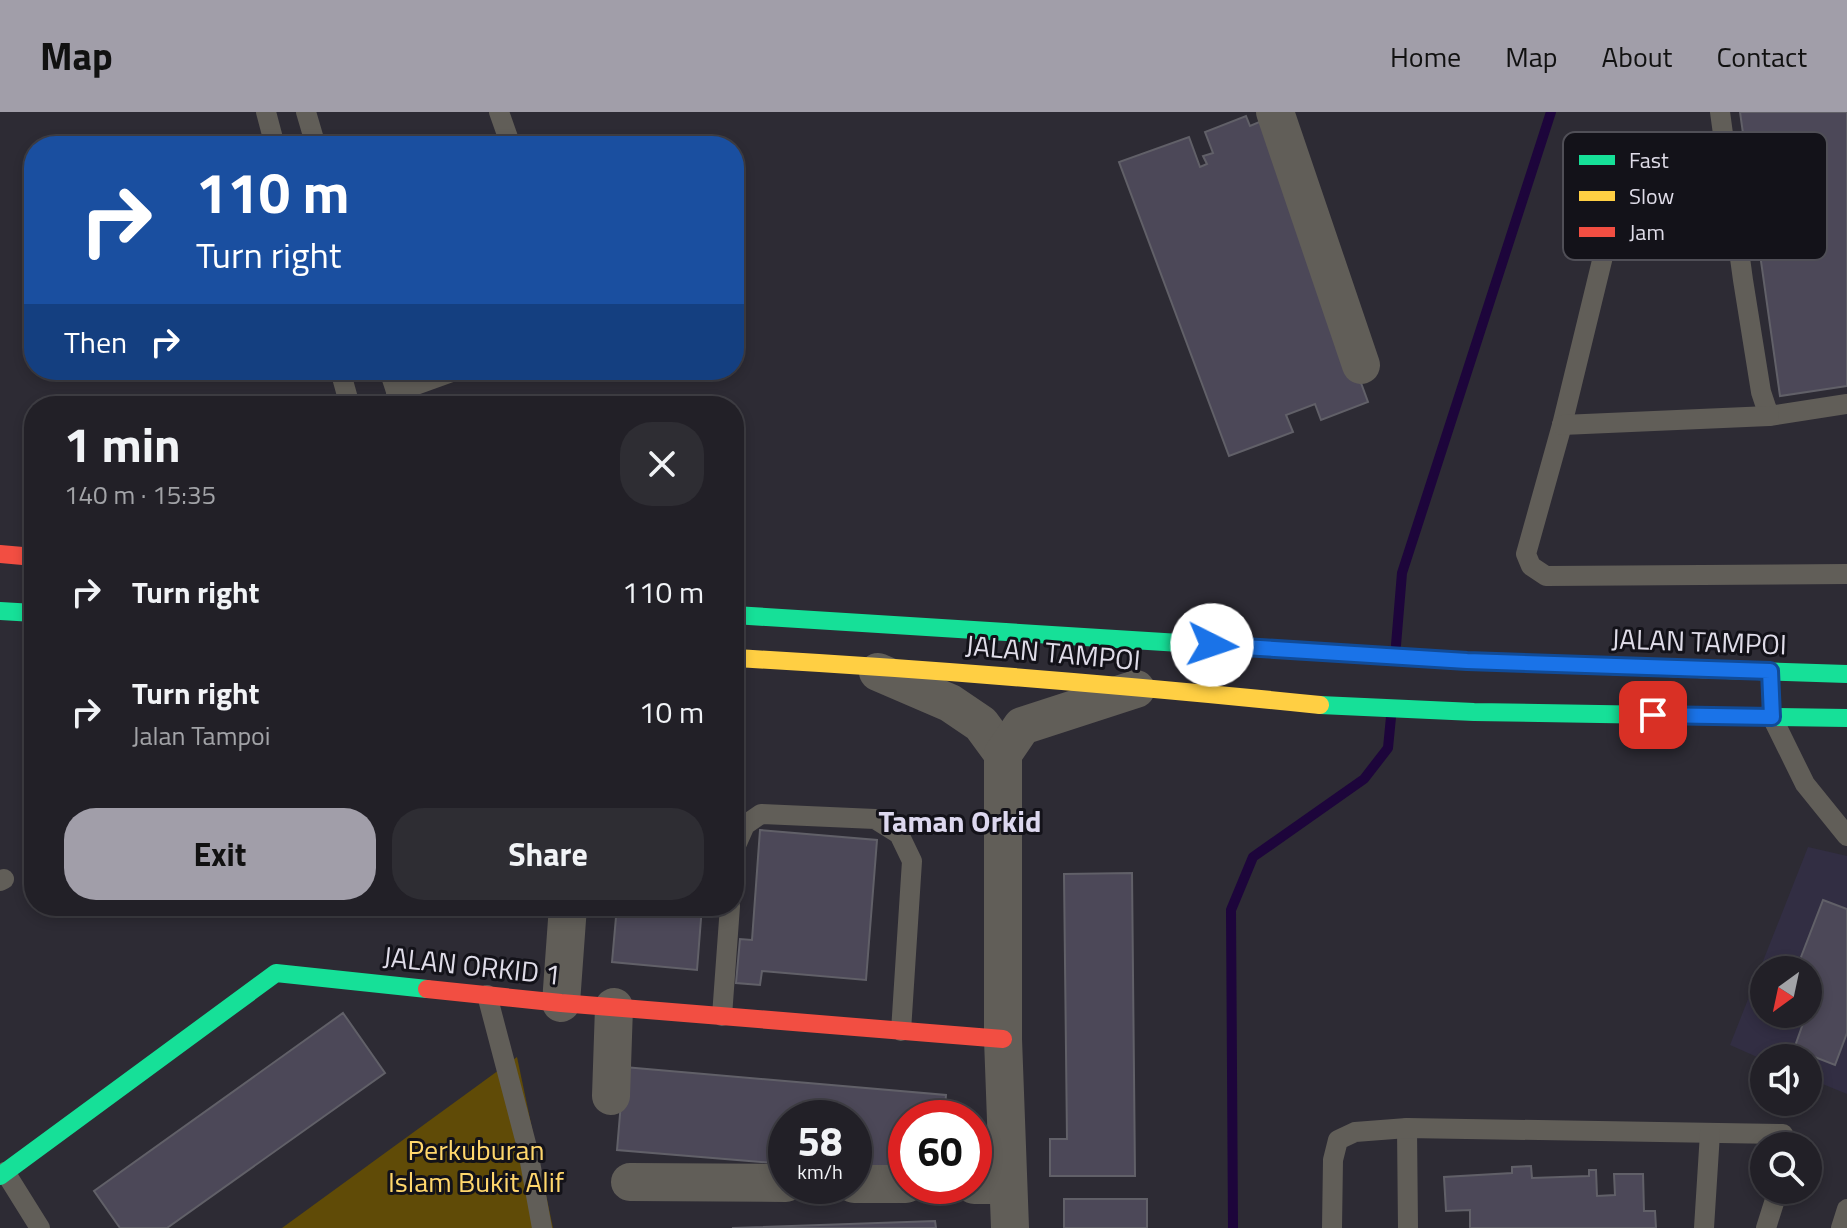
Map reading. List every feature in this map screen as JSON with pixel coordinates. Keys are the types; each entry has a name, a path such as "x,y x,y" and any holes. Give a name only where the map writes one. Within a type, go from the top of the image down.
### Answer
{"main road":[{"path":"0,554 24,556"},
{"path":"0,611 24,612"},
{"name":"JALAN TAMPOI","path":"744,616 1467,661 1771,694 1847,718"},
{"name":"JALAN TAMPOI","path":"744,659 1143,687 1330,706 1474,712 1771,694 1847,674"},
{"name":"JALAN ORKID 1","path":"2,1174 276,973 561,1003 1003,1039"}],"street":[{"path":"1275,112 1361,365"},
{"path":"863,665 950,703 981,724 1003,754"},
{"path":"992,1173 1003,1039 1003,754 1022,726 1143,687"},
{"path":"561,1003 567,916"},
{"path":"611,1096 614,1007"},
{"path":"630,1182 768,1183"},
{"path":"992,1187 1010,1228"}],"lane":[{"path":"266,112 272,136"},
{"path":"306,112 313,136"},
{"path":"499,112 507,136"},
{"path":"1720,112 1723,132"},
{"path":"1602,260 1562,425 1526,554 1531,566 1546,576 1847,574"},
{"path":"1740,260 1761,392 1769,416"},
{"path":"404,396 437,380"},
{"path":"1562,425 1769,416 1847,404"},
{"path":"1771,694 1805,784 1847,836"},
{"path":"744,827 761,814 875,819 899,834 912,861 901,1031"},
{"path":"722,1016 729,916"},
{"path":"487,995 528,1151 542,1228"},
{"path":"1407,1128 1408,1228"},
{"path":"1332,1228 1333,1160 1338,1140 1355,1132 1407,1128 1750,1134"},
{"path":"1704,1228 1710,1133"},
{"path":"2,1174 40,1228"},
{"path":"1766,1228 1774,1204"},
{"path":"1841,1228 1847,1209"}],"shaded area":[{"path":"1808,847 1847,856 1847,1094 1822,1084 1822,1044 1750,1044 1750,1054 1730,1045 1750,994 1750,1028 1822,1028 1822,956 1765,956"}],"green space":[{"name":"Perkuburan Islam Bukit Alif","path":"517,1057 553,1228 282,1228"}],"building":[{"path":"1740,112 1847,112 1847,386 1780,396 1761,260 1827,260 1827,132 1743,132"},
{"path":"1246,116 1250,126 1264,120 1368,402 1321,420 1315,404 1286,415 1293,432 1229,456 1119,162 1189,137 1200,167 1207,164 1203,156 1213,153 1205,132"},
{"path":"760,830 877,840 866,980 762,971 760,985 736,983 740,939 752,940"},
{"path":"1132,873 1135,1176 1050,1176 1050,1139 1067,1139 1064,874"},
{"path":"1823,900 1847,909 1847,1033 1835,1065 1822,1060 1822,1044 1796,1044 1801,1028 1822,1028 1822,956 1801,956"},
{"path":"616,916 701,916 697,970 612,962"},
{"path":"343,1013 385,1073 167,1228 120,1228 94,1191"},
{"path":"624,1067 946,1095 946,1100 888,1100 888,1173 872,1172 872,1100 768,1100 768,1163 617,1150"},
{"path":"1531,1166 1532,1178 1589,1176 1589,1170 1596,1170 1597,1196 1615,1195 1614,1174 1643,1174 1644,1211 1655,1211 1656,1228 1470,1228 1470,1210 1446,1211 1444,1177 1512,1173 1512,1167"},
{"path":"1064,1199 1147,1199 1147,1228 1064,1228"},
{"path":"935,1221 936,1228 732,1228"}],"waterway":[{"path":"1396,645 1402,573 1551,112"},
{"path":"1233,1228 1231,910 1253,857 1364,779 1388,748 1391,717"}],"traffic: fast":[{"path":"0,611 24,612"},
{"path":"744,616 1244,647"},
{"path":"1726,670 1847,674"},
{"path":"1320,705 1474,712 1847,718"},
{"path":"0,1176 276,973 427,989"}],"traffic: slow":[{"path":"1244,647 1467,661 1726,670"},
{"path":"744,659 1027,678 1320,705"}],"traffic: jam":[{"path":"0,554 24,556"},
{"path":"427,989 1003,1039"}],"district":[{"name":"Taman Orkid","path":"960,821"}],"route":[{"path":"1212,645 1467,661 1770,671 1772,717 1653,715"}]}
